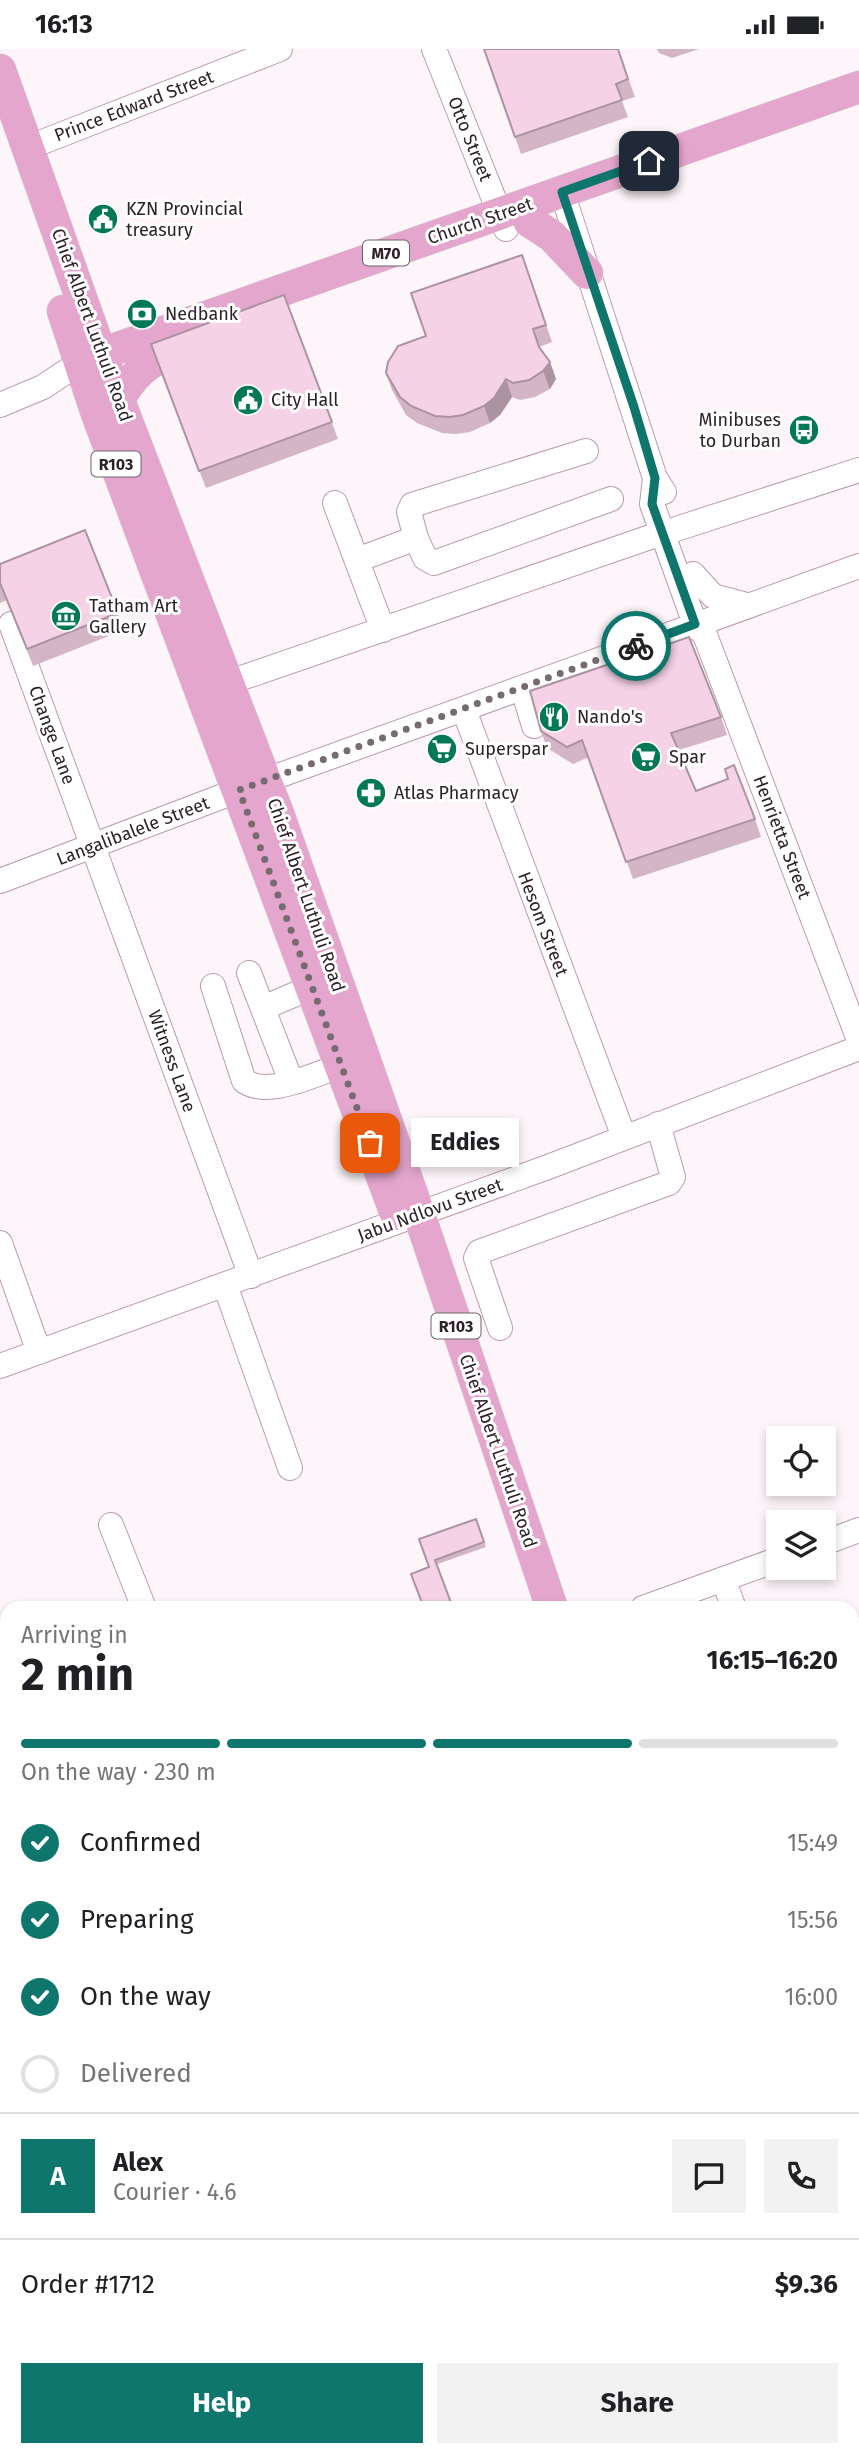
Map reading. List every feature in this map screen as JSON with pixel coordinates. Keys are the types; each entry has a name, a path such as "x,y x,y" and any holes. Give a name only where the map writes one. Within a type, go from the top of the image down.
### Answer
{"main road":[{"name":"Chief Albert Luthuli Road","path":"0,70 14,141 90,368 252,785 549,1601"},
{"name":"Church Street","path":"119,399 136,372 156,358 859,87"},
{"name":"Church Street","path":"565,201 859,107"},
{"name":"Church Street","path":"90,368 512,221"},
{"path":"512,221 552,236 587,273"},
{"name":"Chief Albert Luthuli Road","path":"90,368 119,399 227,683 252,785 312,987 341,1066 409,1217 527,1601"}],"street":[{"name":"Prince Edward Street","path":"14,141 281,49"},
{"name":"Otto Street","path":"435,49 512,221"},
{"name":"Henrietta Street","path":"565,201 655,478 665,494 669,531 859,1040"},
{"name":"Church Street","path":"0,405 90,368"},
{"path":"586,451 412,505 409,512 425,558 434,563 611,499"},
{"path":"227,683 669,531 859,470"},
{"path":"334,503 383,630"},
{"name":"Henrietta Street","path":"669,531 692,575 703,626"},
{"path":"357,560 416,538"},
{"name":"Langalibalele Street","path":"0,881 252,785 703,626 748,605 859,566"},
{"path":"692,575 713,596 748,605"},
{"name":"Change Lane","path":"11,624 94,846"},
{"path":"523,689 534,726"},
{"name":"Hesom Street","path":"464,710 624,1137"},
{"name":"Witness Lane","path":"94,846 251,1276"},
{"path":"249,973 291,1081"},
{"path":"213,986 244,1081 253,1086 267,1088 341,1066"},
{"path":"263,1008 312,987"},
{"name":"Jabu Ndlovu Street","path":"0,1366 251,1276 859,1048"},
{"path":"500,1328 476,1258 479,1252 669,1183 673,1177 657,1124"},
{"path":"0,1243 38,1352"},
{"path":"225,1285 290,1468"},
{"path":"111,1525 141,1601"},
{"path":"836,1539 859,1530"},
{"path":"687,1601 723,1579 766,1564"},
{"path":"723,1579 731,1601"}],"building":[{"path":"484,49 618,49 628,79 616,84 622,100 515,137"},
{"path":"522,255 546,325 533,329 539,347 550,362 543,371 529,380 513,383 506,379 494,398 484,406 463,415 435,416 411,406 400,397 386,373 388,362 398,346 426,336 411,293"},
{"name":"City Hall","path":"284,295 332,422 199,471 151,344"},
{"name":"Tatham Art Gallery","path":"85,530 118,613 27,649 0,583 0,564"},
{"path":"689,637 721,717 671,733 696,791 728,779 725,769 734,765 755,819 626,862 582,740 567,747 541,731 530,691"},
{"path":"476,1519 484,1542 435,1560 450,1601 421,1601 411,1574 429,1567 419,1539"}],"way so far":[{"path":"370,1143 239,790 636,646"}],"place":[{"name":"KZN Provincial treasury","path":"103,219"},
{"name":"Nedbank","path":"142,314"},
{"name":"City Hall","path":"248,400"},
{"name":"Minibuses to Durban","path":"804,430"},
{"name":"Tatham Art Gallery","path":"66,616"},
{"name":"Nando's","path":"554,717"},
{"name":"Superspar","path":"442,749"},
{"name":"Spar","path":"646,757"},
{"name":"Atlas Pharmacy","path":"371,793"},
{"name":"Eddies","path":"370,1143"}],"route":[{"path":"636,646 695,624 652,504 655,478 562,192 649,161"}]}
